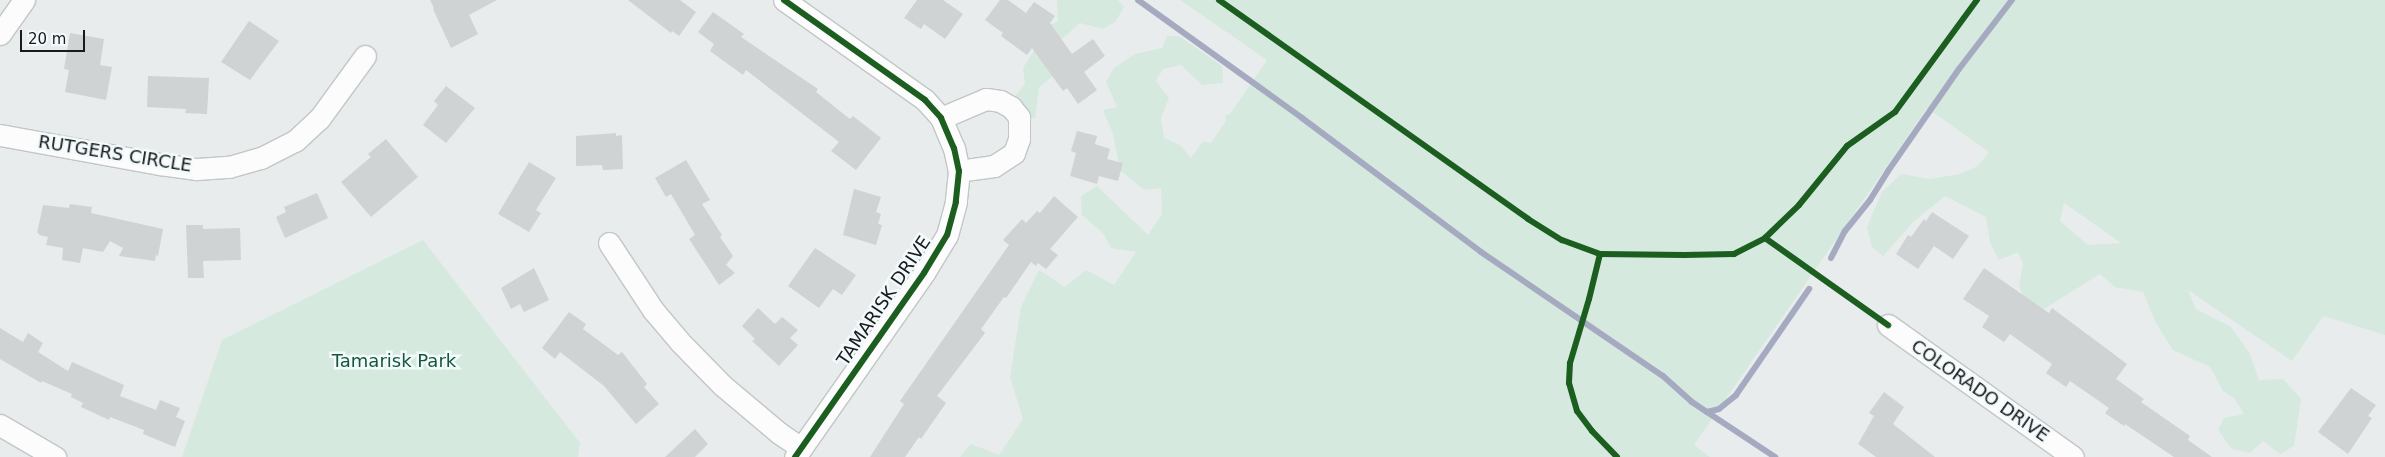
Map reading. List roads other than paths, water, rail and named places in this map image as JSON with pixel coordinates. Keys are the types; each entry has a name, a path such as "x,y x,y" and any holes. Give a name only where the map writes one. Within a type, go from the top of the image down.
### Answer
{"street":[{"path":"0,34 24,0"},
{"path":"784,0 925,100 941,118 986,99 1000,101 1011,107 1019,117 1020,139 1014,153 994,166 959,171"},
{"name":"RUTGERS CIRCLE","path":"0,135 160,164 197,168 228,167 261,158 295,141 319,119 364,56"},
{"name":"TAMARISK DRIVE","path":"798,452 924,273 947,235 956,202 959,171 954,148 941,118"},
{"path":"609,243 653,310 680,342 722,384 798,452"},
{"name":"COLORADO DRIVE","path":"1888,325 2073,457"},
{"path":"0,425 55,457"}],"waterway":[{"path":"1138,0 1302,118 1481,252 1663,376 1692,402 1707,412 1719,409 1736,395 1809,289"},
{"path":"1831,258 1845,231 1870,200 1959,69 2012,0"},
{"path":"1707,412 1775,457"}],"park label":[{"name":"Tamarisk Park","path":"394,361"}]}
